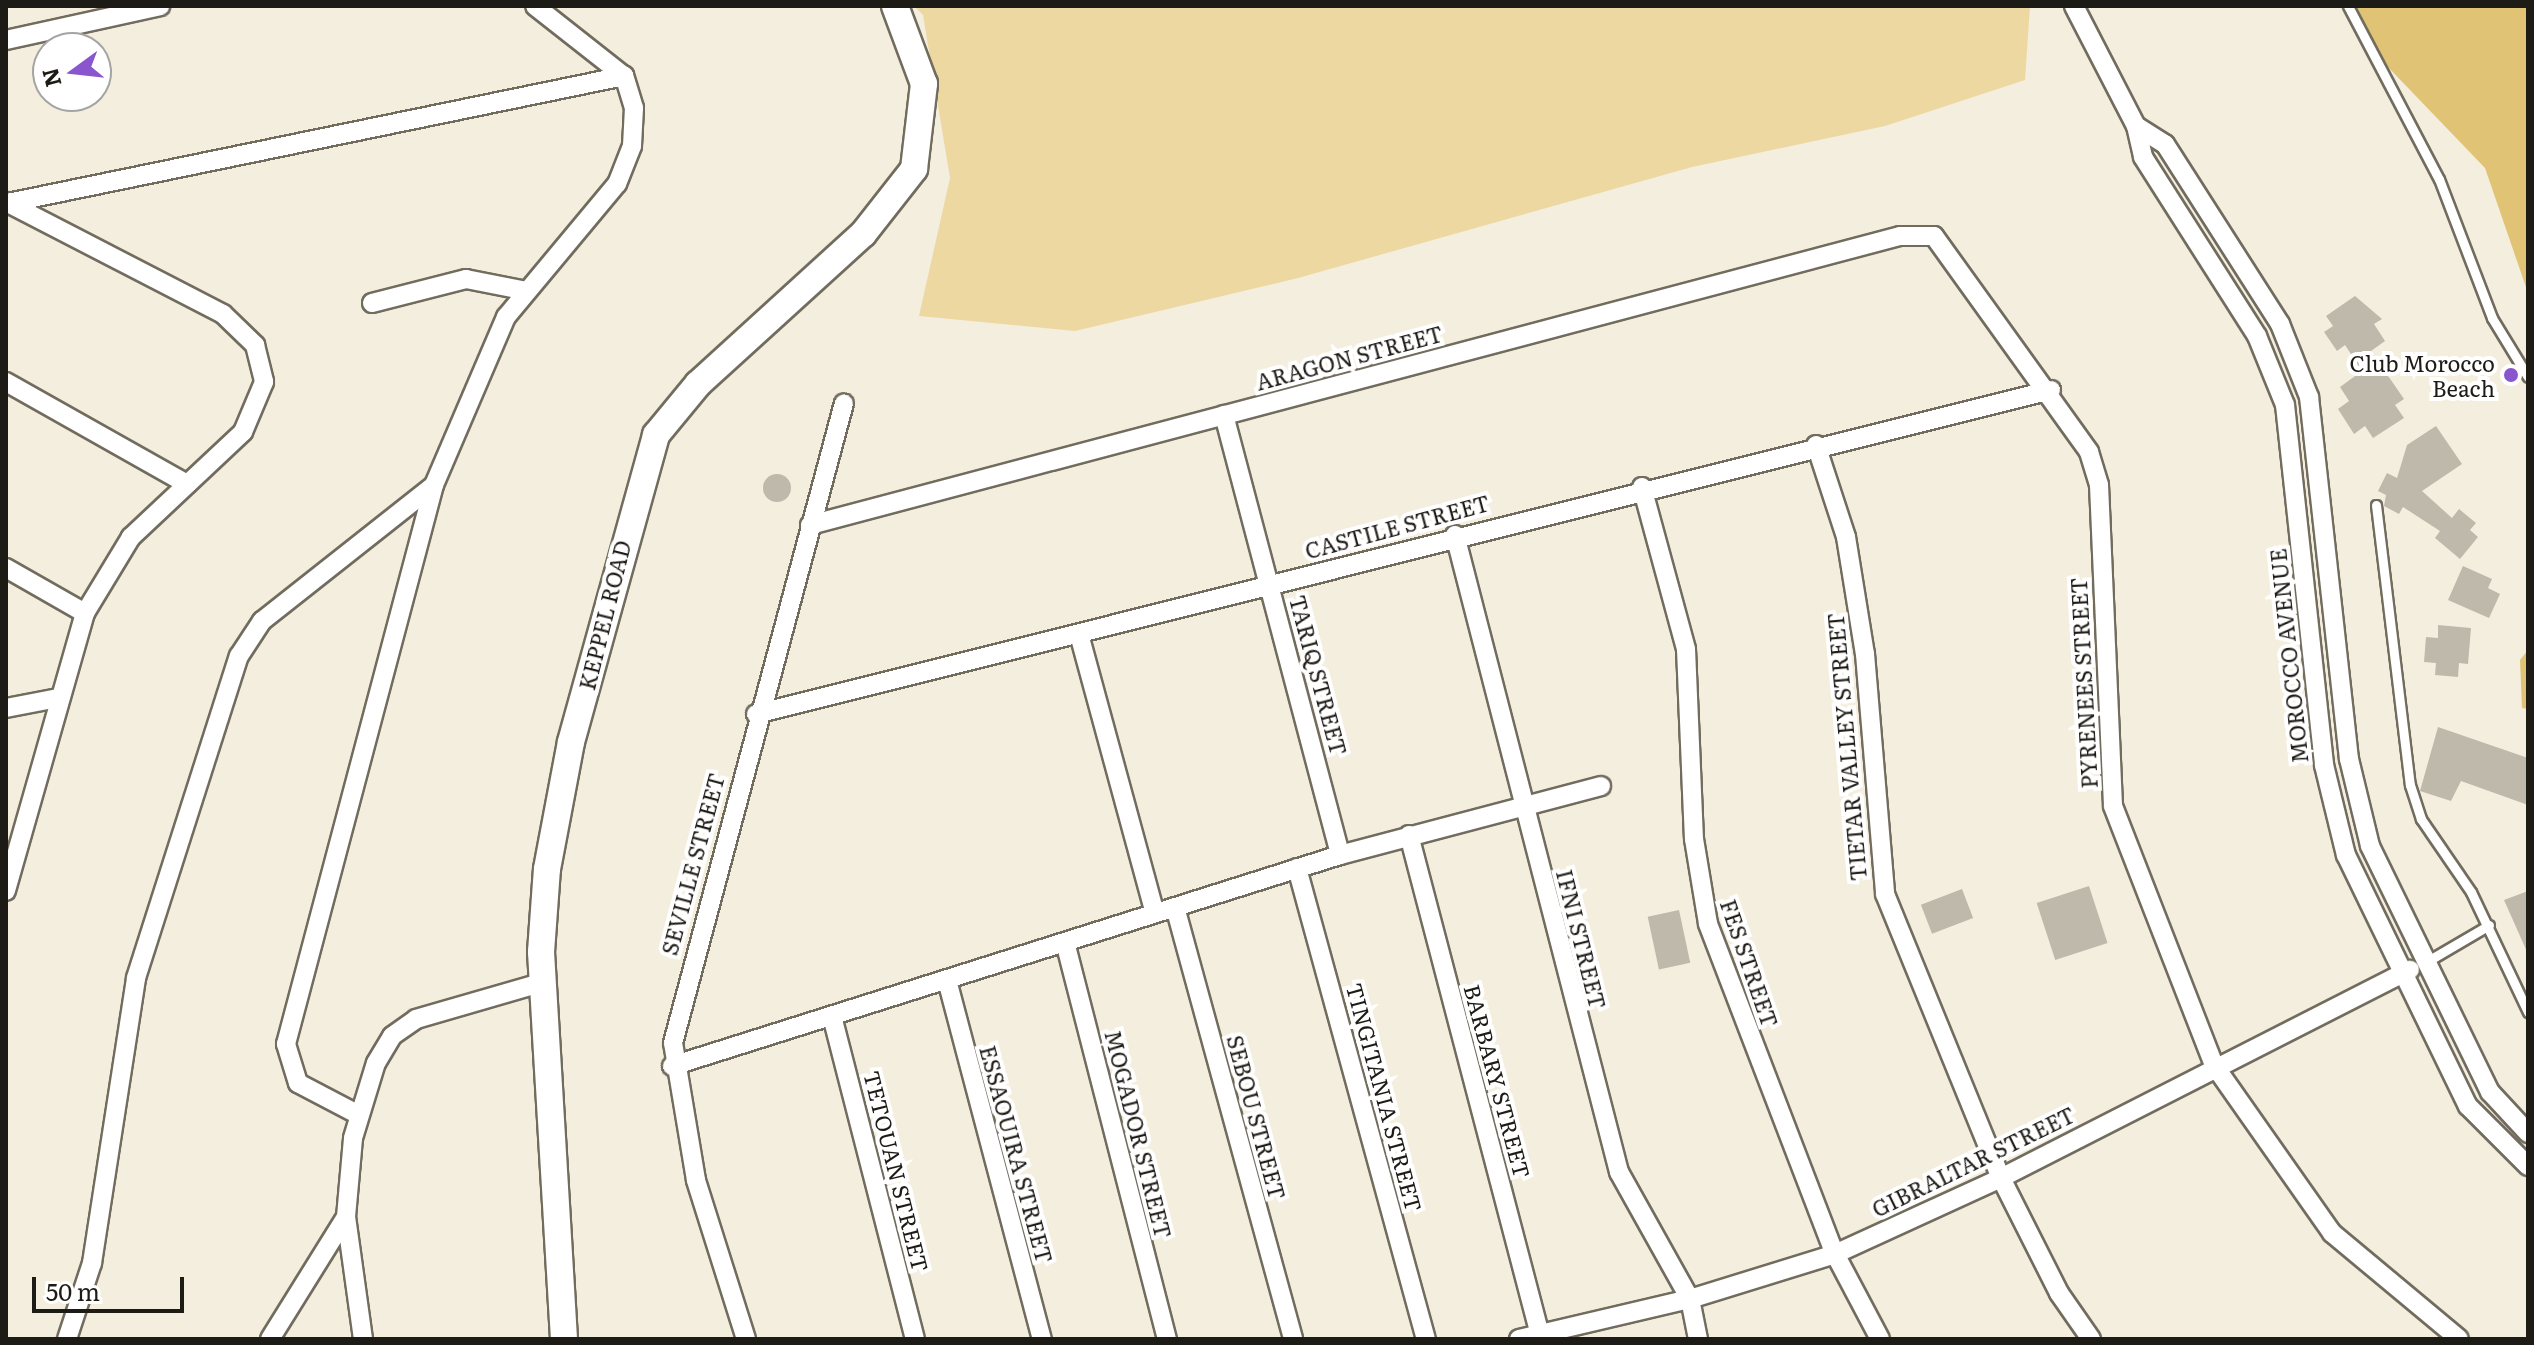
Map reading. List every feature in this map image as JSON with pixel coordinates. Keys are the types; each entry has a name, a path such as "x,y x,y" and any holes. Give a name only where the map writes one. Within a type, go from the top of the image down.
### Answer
{"street":[{"path":"6,40 160,6"},
{"path":"359,1115 298,1083 286,1044 434,485 522,290 581,230 625,166 634,117 624,76 535,6"},
{"name":"KEPPEL ROAD","path":"564,1339 541,983 557,813 649,450 684,398 850,248 906,184 921,151 926,101 914,44 895,6"},
{"name":"MOROCCO AVENUE","path":"2074,6 2136,126 2143,157 2257,336 2285,405 2324,765 2346,855 2400,975 2468,1106 2528,1166"},
{"path":"7,202 624,76"},
{"path":"2136,126 2165,144 2280,324 2309,397 2349,759 2370,846 2423,963 2490,1092 2528,1133"},
{"path":"6,891 58,698 85,613 131,537 256,414 264,382 255,345 212,307 7,202"},
{"name":"PYRENEES STREET","path":"1900,236 1925,232 1938,239 2075,424 2099,485 2113,806 2214,1065 2332,1233 2459,1339"},
{"name":"ARAGON STREET","path":"810,525 1900,236"},
{"path":"372,303 466,279 522,290"},
{"path":"6,382 187,484"},
{"name":"CASTILE STREET","path":"756,714 1079,634 1642,487 2051,390"},
{"name":"SEVILLE STREET","path":"746,1339 696,1180 672,1066 678,1013 756,714 844,403"},
{"name":"TARIQ STREET","path":"1224,415 1340,855"},
{"name":"TIETAR VALLEY STREET","path":"1816,445 1846,537 1863,640 1885,894 2001,1178 2059,1293 2091,1339"},
{"path":"67,1339 92,1263 115,1076 136,978 239,656 262,621 434,485"},
{"name":"FES STREET","path":"1642,487 1686,649 1695,848 1708,924 1835,1254 1880,1339"},
{"name":"IFNI STREET","path":"1455,535 1619,1172 1690,1299 1698,1339"},
{"path":"6,568 85,613"},
{"path":"1079,634 1155,913"},
{"path":"6,708 58,698"},
{"path":"672,1066 1340,855 1601,786"},
{"name":"BARBARY STREET","path":"1409,835 1540,1336"},
{"name":"TINGITANIA STREET","path":"1297,868 1426,1339"},
{"name":"SEBOU STREET","path":"1175,907 1293,1339"},
{"name":"MOGADOR STREET","path":"1065,942 1167,1339"},
{"name":"GIBRALTAR STREET","path":"1519,1339 1690,1299 1835,1254 2001,1178 2214,1065 2423,963"},
{"name":"ESSAOUIRA STREET","path":"947,980 1042,1339"},
{"path":"363,1339 346,1217 359,1115 392,1036 443,1008 541,983"},
{"name":"TETOUAN STREET","path":"832,1016 915,1339"},
{"path":"270,1339 346,1217"}],"lane":[{"path":"2348,6 2439,179 2492,318 2528,377"},
{"path":"2376,505 2410,785 2421,819 2489,925 2528,1012"},
{"path":"2423,963 2489,925"}],"shaded area":[{"path":"914,6 2030,6 2025,80 1885,126 1692,167 1298,278 1075,331 919,316 950,178 923,15"},
{"path":"2356,6 2528,6 2528,293 2485,168 2387,66"},
{"path":"2528,650 2528,709 2522,708 2520,660"}],"building":[{"path":"2355,296 2382,319 2374,324 2385,341 2371,351 2404,399 2395,405 2404,418 2373,438 2365,426 2354,434 2338,409 2349,401 2340,387 2362,371 2345,345 2337,351 2324,332 2333,326 2326,316"},
{"path":"2436,426 2462,464 2422,491 2452,518 2459,509 2476,523 2470,530 2478,537 2460,559 2435,538 2440,531 2403,507 2399,514 2384,506 2386,495 2378,491 2387,473 2397,478 2407,445"},
{"path":"777,474 787,478 791,488 787,498 777,502 767,498 763,488 767,478"},
{"path":"2463,566 2492,579 2488,588 2500,594 2489,618 2448,600"},
{"path":"2438,625 2471,628 2468,664 2459,663 2458,677 2435,675 2436,663 2424,662 2426,637 2438,638"},
{"path":"2438,727 2528,758 2528,805 2461,781 2451,801 2420,791"},
{"path":"2089,886 2108,943 2055,960 2037,903"},
{"path":"1962,889 1973,918 1932,934 1921,905"},
{"path":"2528,891 2528,954 2504,900"},
{"path":"1679,910 1690,963 1659,969 1648,917"}],"place":[{"name":"Club Morocco Beach","path":"2511,375"}]}
